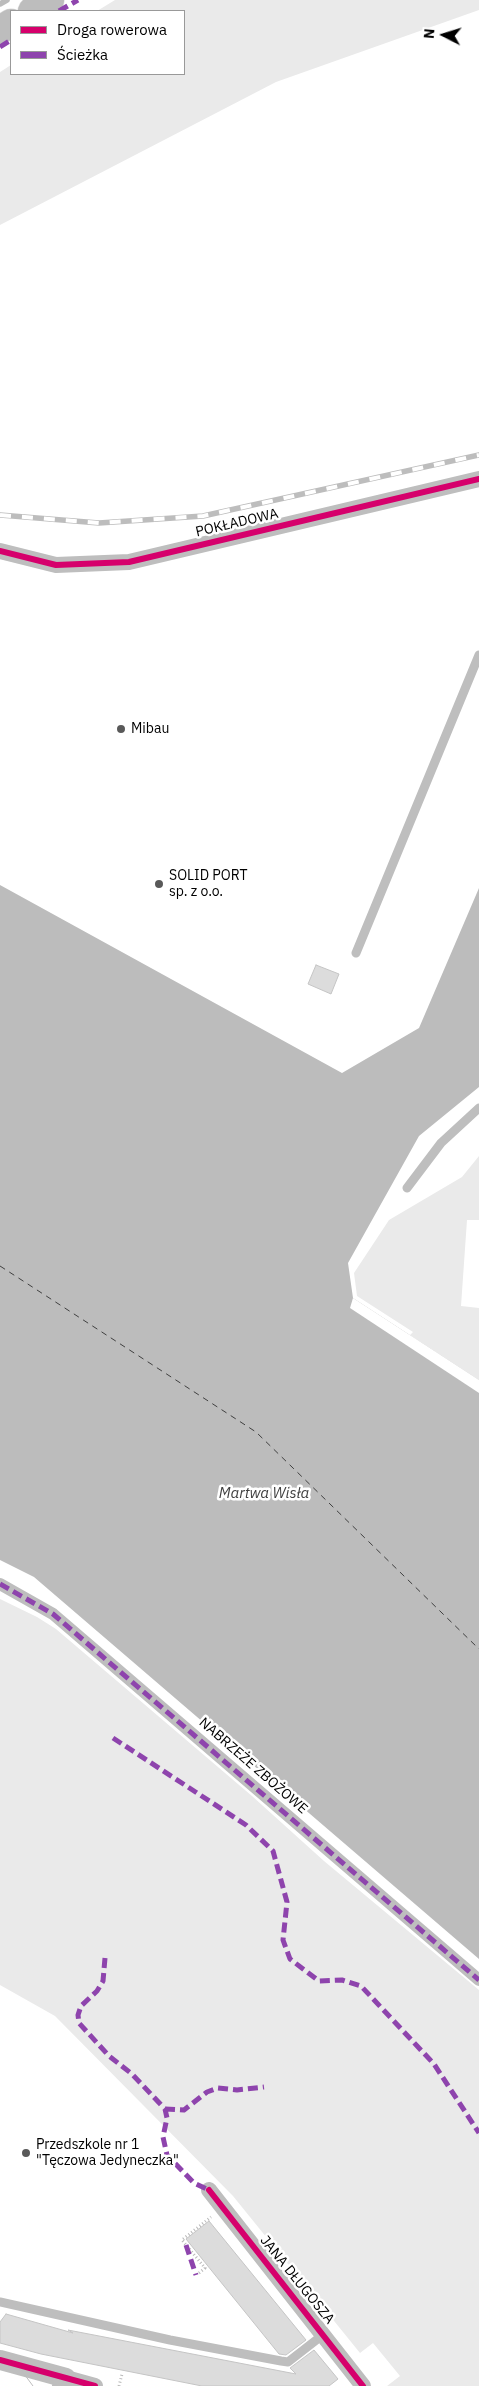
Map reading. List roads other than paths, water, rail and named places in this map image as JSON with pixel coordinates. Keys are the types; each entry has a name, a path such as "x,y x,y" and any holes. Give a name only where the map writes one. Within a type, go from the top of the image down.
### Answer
{"highway":[{"path":"34,10 50,0"}],"street":[{"name":"POKŁADOWA","path":"0,551 56,565 129,562 479,480"},
{"name":"NABRZEŻE ZBOŻOWE","path":"0,1584 53,1614 479,1980"},
{"name":"JANA DŁUGOSZA","path":"210,2190 363,2386"},
{"path":"0,2360 64,2382 96,2386"}],"lane":[{"path":"356,954 479,655"},
{"path":"407,1188 441,1143 479,1108"},
{"path":"0,2302 170,2340 288,2362 324,2334"}],"water":[{"name":"Martwa Wisła","path":"0,885 342,1073 419,1028 479,888 479,1087 419,1136 348,1263 353,1298 479,1380 479,1959 34,1577 0,1560"}],"waterway":[{"path":"0,4 7,0"}],"tram line":[{"path":"0,2355 19,2367 33,2386"}],"railway":[{"path":"0,515 99,523 203,516 479,455"}],"place":[{"name":"Mibau","path":"121,729"},
{"name":"SOLID PORT sp. z o.o.","path":"159,884"},
{"name":"Przedszkole nr 1 \"Tęczowa Jedyneczka\"","path":"26,2153"}]}
